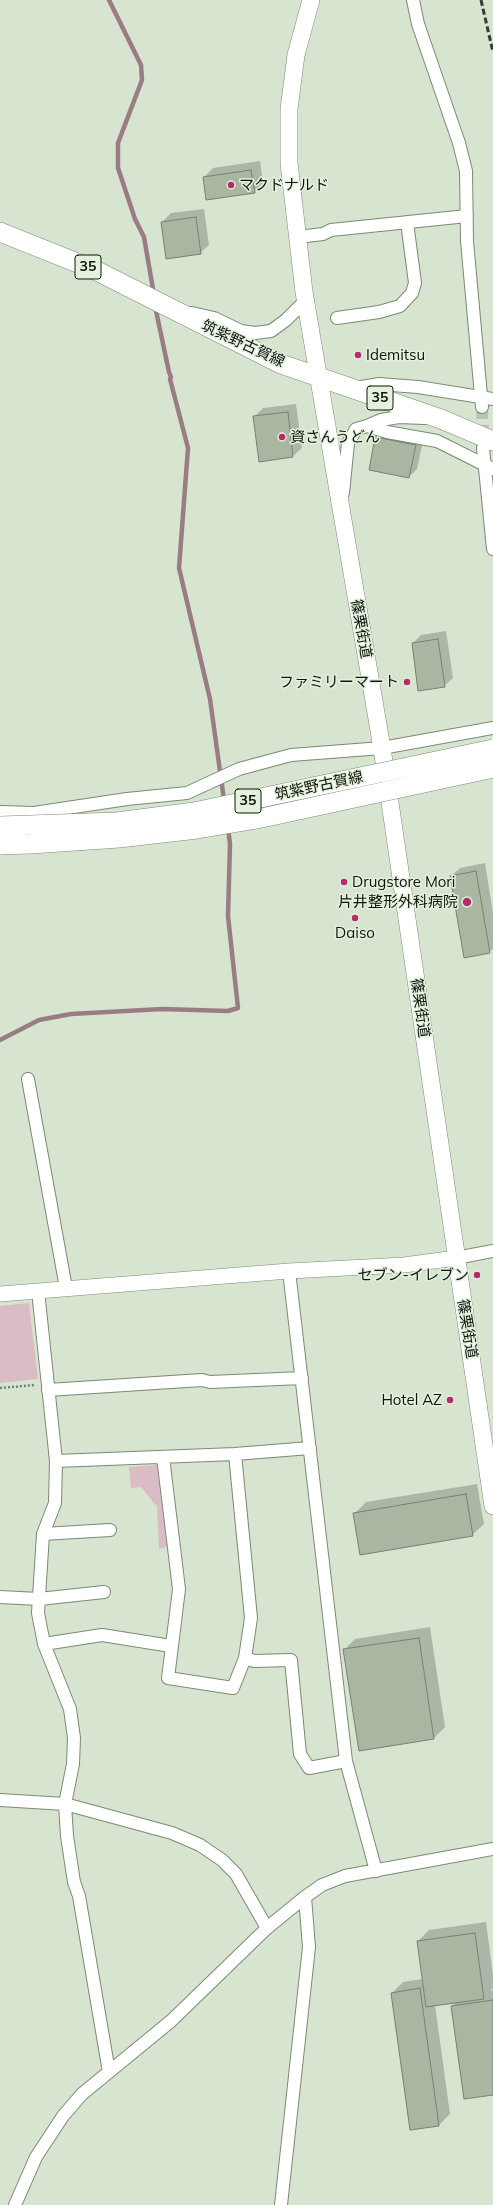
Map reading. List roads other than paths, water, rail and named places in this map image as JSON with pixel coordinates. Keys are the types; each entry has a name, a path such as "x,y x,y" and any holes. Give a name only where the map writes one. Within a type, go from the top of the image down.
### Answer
{"main road":[{"name":"篠栗街道","path":"311,0 296,55 290,109 289,163 306,300 320,376 328,441 382,748 493,1506"},
{"name":"筑紫野古賀線","path":"0,232 95,270 282,364 441,419 488,445"},
{"name":"筑紫野古賀線","path":"0,826 117,822 194,812 493,749"},
{"name":"筑紫野古賀線","path":"0,845 119,838 197,829 257,819 493,768"}],"street":[{"path":"353,388 379,384 485,401 467,216 464,164 459,143 418,24 414,0"},
{"path":"298,237 323,234 331,230 467,216"},
{"path":"337,318 379,312 400,306 412,293 415,283 408,222"},
{"path":"173,310 214,318 241,331 255,333 271,330 286,320 306,300"},
{"path":"341,512 348,442 356,429 381,420 399,417 441,419"},
{"path":"367,426 387,432 437,441 488,466"},
{"path":"488,445 493,549"},
{"path":"0,812 34,813 127,799 187,793 239,770 291,755 382,748 493,728"},
{"path":"28,1080 66,1288"},
{"path":"0,1294 289,1271 404,1265 493,1251"},
{"path":"289,1271 346,1761 376,1871"},
{"path":"38,1291 56,1461 55,1503 43,1534 38,1617 44,1644 70,1709 72,1723 73,1764 65,1804 66,1836 74,1882 79,1896 109,2072"},
{"path":"48,1387 202,1380 210,1382 302,1378"},
{"path":"56,1461 235,1454 310,1448"},
{"path":"163,1456 179,1589 168,1678 233,1688 245,1658 251,1618 235,1454"},
{"path":"43,1534 110,1530"},
{"path":"0,1597 39,1599 104,1592"},
{"path":"44,1644 102,1635 171,1646"},
{"path":"245,1658 254,1661 290,1660 300,1754 309,1768 346,1761"},
{"path":"0,1800 65,1804 172,1833 200,1845 222,1860 236,1874 267,1928"},
{"path":"15,2205 36,2157 63,2116 82,2094 171,2021 267,1928 305,1897 322,1885 345,1876 493,1849"},
{"path":"281,2205 309,1947 305,1897"}],"waterway":[{"path":"109,0 141,65 142,80 118,143 118,168 135,219 144,237 154,295"},
{"path":"155,306 171,377 170,379 188,448 179,568 210,699 224,800"},
{"path":"0,1040 39,1020 71,1014 162,1009 228,1011 238,1008 228,916 230,844 228,828"}],"tunnel":[{"path":"482,407 483,441"}],"railway":[{"path":"481,0 493,52"}],"place":[{"name":"マクドナルド","path":"231,185"},
{"name":"Idemitsu","path":"358,355"},
{"name":"資さんうどん","path":"282,437"},
{"name":"ファミリーマート","path":"407,682"},
{"name":"Drugstore Mori","path":"344,882"},
{"name":"片井整形外科病院","path":"467,902"},
{"name":"Daiso","path":"355,918"},
{"name":"セブン-イレブン","path":"477,1275"},
{"name":"Hotel AZ","path":"450,1400"}]}
